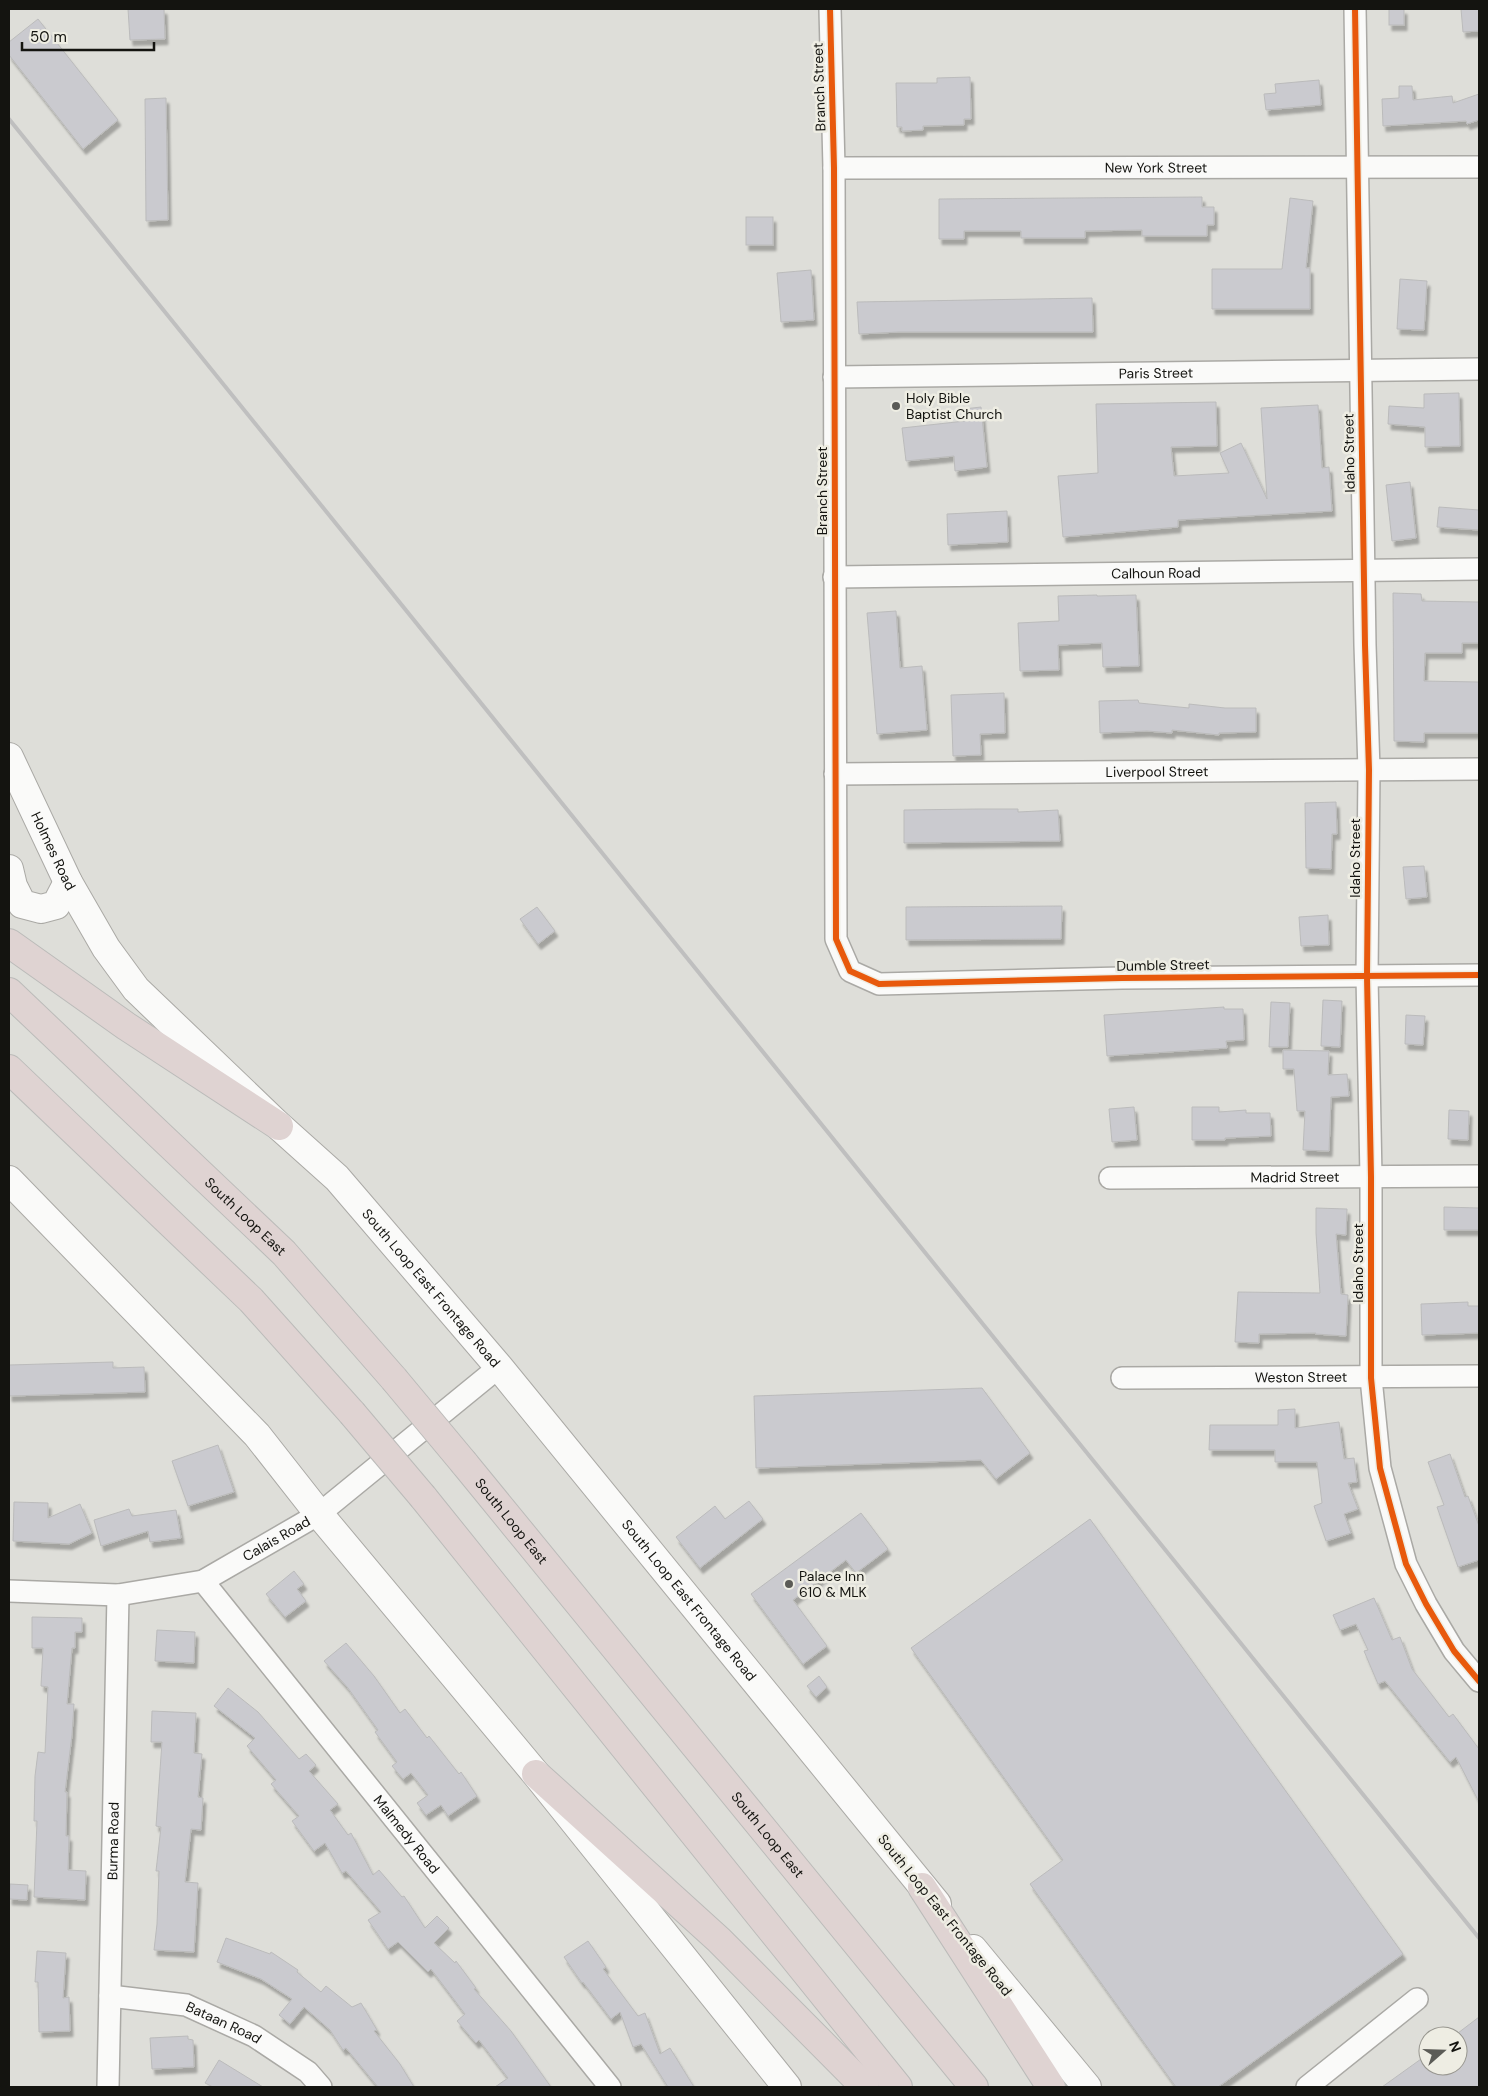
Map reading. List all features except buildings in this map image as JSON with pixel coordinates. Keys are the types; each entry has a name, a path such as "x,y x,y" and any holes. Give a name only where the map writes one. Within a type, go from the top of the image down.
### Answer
{"highway":[{"path":"9,943 126,1026 279,1126"},
{"name":"South Loop East","path":"9,992 284,1253 394,1378 464,1462 974,2087"},
{"path":"9,1069 251,1300 352,1413 423,1497 898,2087"},
{"path":"536,1774 719,1940 865,2087"},
{"path":"922,1887 1051,2087"}],"main road":[{"name":"Holmes Road","path":"9,756 68,882 56,905 41,909 22,904 13,886 9,869"},
{"name":"South Loop East Frontage Road","path":"68,882 106,948 136,989 279,1126 337,1178 499,1367 1087,2087"},
{"path":"9,1180 257,1435 319,1514 536,1774 787,2087"}],"street":[{"name":"Branch Street","path":"830,9 834,168 836,939 850,971"},
{"name":"Idaho Street","path":"1355,9 1356,168 1368,770 1367,976 1371,1177 1371,1378 1380,1468 1406,1564 1430,1612 1454,1651 1479,1682"},
{"name":"New York Street","path":"834,168 1479,167"},
{"name":"Paris Street","path":"834,377 1479,369"},
{"name":"Calhoun Road","path":"834,577 1479,569"},
{"name":"Liverpool Street","path":"835,774 1479,769"},
{"name":"Dumble Street","path":"850,971 879,984 1122,978 1479,975"},
{"name":"Madrid Street","path":"1110,1178 1479,1176"},
{"name":"Calais Road","path":"9,1591 118,1595 203,1581 319,1514 499,1367"},
{"name":"Weston Street","path":"1122,1378 1479,1376"},
{"name":"Malmedy Road","path":"203,1581 610,2087"},
{"name":"Burma Road","path":"108,2087 118,1595"},
{"name":"Bataan Road","path":"110,1996 186,2004 254,2036 308,2072 321,2087"},
{"path":"1307,2087 1416,1999"}],"railway":[{"path":"9,119 1479,1938"}],"cycle path":[{"path":"830,9 834,168 836,939 850,971 879,984 1122,978 1479,975"},
{"path":"1355,9 1365,645 1369,770 1367,976 1371,1177 1371,1378 1380,1468 1406,1564 1426,1604 1454,1651 1479,1681"}],"place":[{"name":"Holy Bible Baptist Church","path":"896,406"},
{"name":"Palace Inn 610 & MLK","path":"789,1584"}]}
